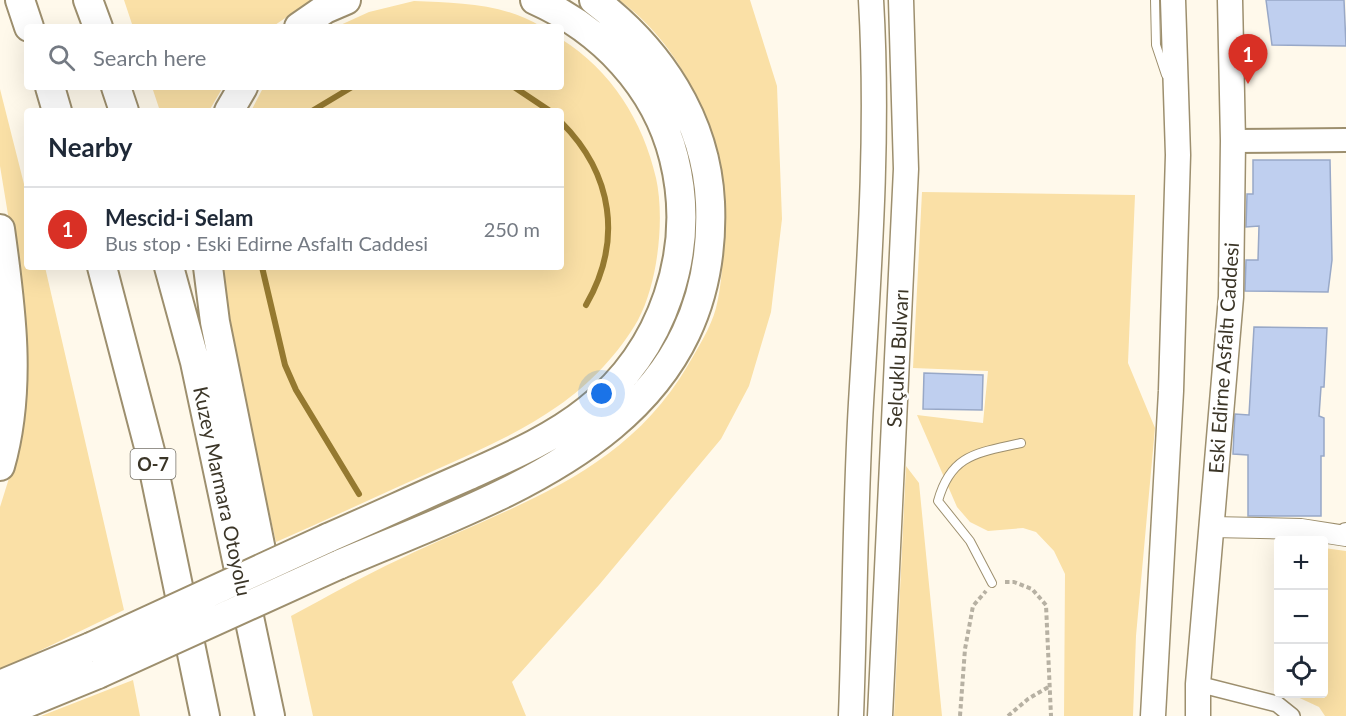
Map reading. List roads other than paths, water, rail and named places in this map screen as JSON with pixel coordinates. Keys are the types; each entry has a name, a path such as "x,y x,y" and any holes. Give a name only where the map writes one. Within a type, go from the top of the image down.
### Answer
{"highway":[{"path":"20,0 28,24"},
{"path":"88,0 97,24"},
{"path":"303,24 325,9 346,0"},
{"path":"0,714 94,661 328,538 504,459 562,428 589,410 613,387 635,360 666,306 676,275 682,242 679,177 670,144 657,112 613,51 579,23 535,0"},
{"path":"0,685 94,661 338,565 477,506 552,469 581,451 639,401 661,375 699,303 711,230 709,186 702,147 676,88 649,49 616,17 594,0"},
{"path":"51,90 56,108"},
{"path":"117,90 123,108"},
{"path":"231,108 241,90"},
{"path":"0,229 12,318 11,412 0,466"},
{"name":"O-7","path":"103,270 150,451 205,716"},
{"name":"Kuzey Marmara Otoyolu","path":"170,270 195,362 270,716"},
{"path":"208,270 215,322 266,575 259,663"},
{"path":"192,716 195,663"}],"main road":[{"name":"Selçuklu Bulvarı","path":"851,716 861,405 871,252 874,138 871,0"},
{"name":"Selçuklu Bulvarı","path":"880,716 906,170 901,0"},
{"path":"1153,716 1171,392 1178,155 1173,0"},
{"name":"Eski Edirne Asfaltı Caddesi","path":"1198,716 1198,684 1231,297 1233,141 1230,0"},
{"path":"1233,141 1346,140"}],"street":[{"path":"1212,527 1301,535 1346,535"},
{"path":"1198,684 1278,699 1293,716"}],"lane":[{"path":"1155,0 1156,45 1177,105"},
{"path":"992,583 970,541 938,501 943,484 953,467 992,450 1021,443"}],"waterway":[{"path":"317,108 347,90"},
{"path":"518,90 546,108"},
{"path":"564,125 579,142 592,164 602,186 607,209 608,233 605,257 598,281 586,305"},
{"path":"263,270 285,365 296,390 359,494"}],"place":[{"name":"Mescid-i Selam","path":"1248,84"}]}
